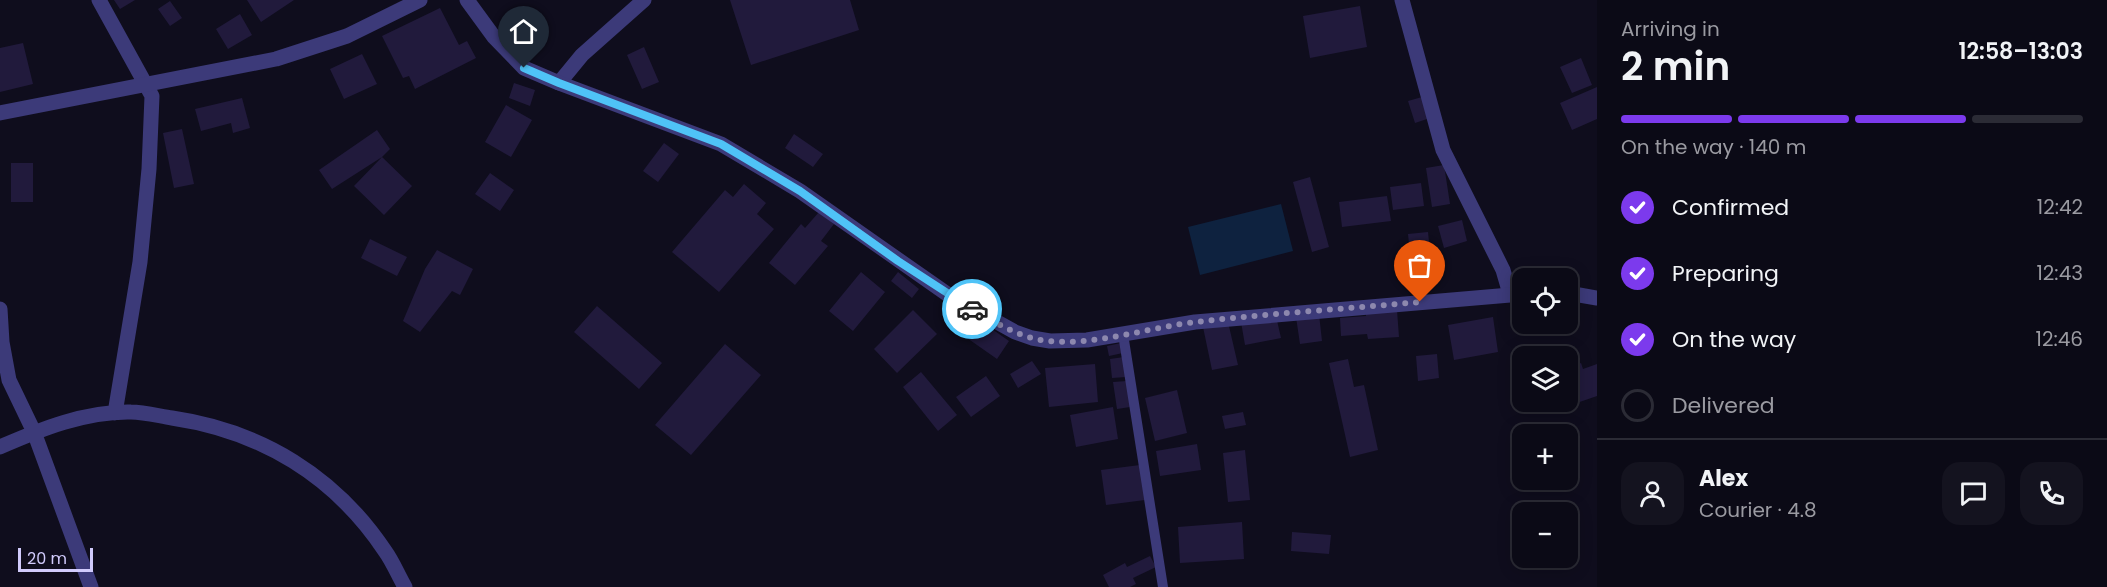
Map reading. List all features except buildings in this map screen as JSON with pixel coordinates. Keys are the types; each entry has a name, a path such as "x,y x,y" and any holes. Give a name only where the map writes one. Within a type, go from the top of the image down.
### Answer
{"street":[{"path":"99,0 152,96 149,169 140,262 115,413"},
{"path":"0,112 276,60 347,36 420,0"},
{"path":"467,0 494,37 524,68 721,144 800,191 950,296 1015,332 1032,338 1050,341 1087,340 1195,322 1512,294"},
{"path":"559,83 582,55 644,0"},
{"path":"1402,0 1443,150 1512,287"},
{"path":"1578,295 1597,298"},
{"path":"0,309 2,342 9,380 34,432 91,587"},
{"path":"0,447 34,432 82,417 132,411 191,421 235,432 275,450 337,492 386,552 405,587"}],"lane":[{"path":"1124,334 1163,587"}],"water":[{"path":"1281,204 1293,251 1200,275 1188,227"}],"way so far":[{"path":"972,309 1015,332 1050,341 1087,340 1195,322 1420,302"}],"route":[{"path":"524,68 620,107 721,144 800,191 898,261 972,309"}]}
